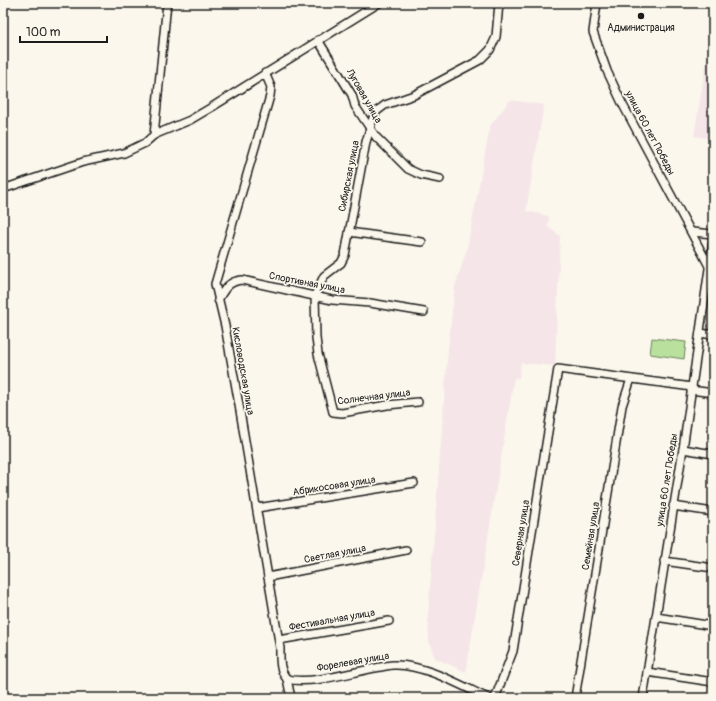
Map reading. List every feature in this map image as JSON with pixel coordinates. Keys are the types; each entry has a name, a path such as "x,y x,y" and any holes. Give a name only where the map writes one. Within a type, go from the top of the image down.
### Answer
{"street":[{"path":"154,135 167,3"},
{"path":"3,189 83,162 124,152 145,143 154,135 190,120 379,3"},
{"name":"Сибирская улица","path":"333,412 318,354 315,296 324,276 341,263 343,259 370,127 377,110 385,105 414,95 480,60 490,50 496,37 499,3"},
{"name":"улица 60 лет Победы","path":"597,3 593,32 607,71 622,103 711,267"},
{"name":"Луговая улица","path":"318,40 370,127 385,146 408,169 421,175 440,179"},
{"name":"Кисловодская улица","path":"265,73 271,87 270,96 254,156 216,274 215,284 225,326 257,508 282,674 287,679 292,698"},
{"path":"349,232 422,242"},
{"path":"692,232 713,234"},
{"name":"улица 60 лет Победы","path":"643,698 711,267 713,241"},
{"name":"Спортивная улица","path":"218,300 226,287 234,280 242,280 332,300 370,303 424,312"},
{"path":"700,333 713,335"},
{"name":"Северная улица","path":"495,698 513,651 558,369 631,379"},
{"path":"631,379 692,388 713,393"},
{"name":"Семейная улица","path":"574,698 622,406 631,379"},
{"name":"Солнечная улица","path":"333,412 342,413 388,405 418,402"},
{"path":"682,449 713,454"},
{"name":"Абрикосовая улица","path":"257,508 414,483"},
{"path":"673,506 713,512"},
{"name":"Светлая улица","path":"268,577 406,550"},
{"path":"664,561 713,568"},
{"path":"656,617 713,626"},
{"name":"Фестивальная улица","path":"278,640 389,621"},
{"name":"Форелевая улица","path":"287,679 303,681 394,665 419,668 488,698"},
{"path":"647,672 713,682"}],"shaded area":[{"path":"707,57 713,59 713,139 694,136"},
{"path":"510,100 544,105 526,211 549,216 548,227 560,236 555,366 521,363 519,378 514,378 466,672 435,658 429,642 428,615 448,349 455,286 467,249 490,126"}],"green space":[{"path":"652,338 686,342 684,359 650,354"}],"place":[{"name":"Администрация","path":"641,16"}]}
